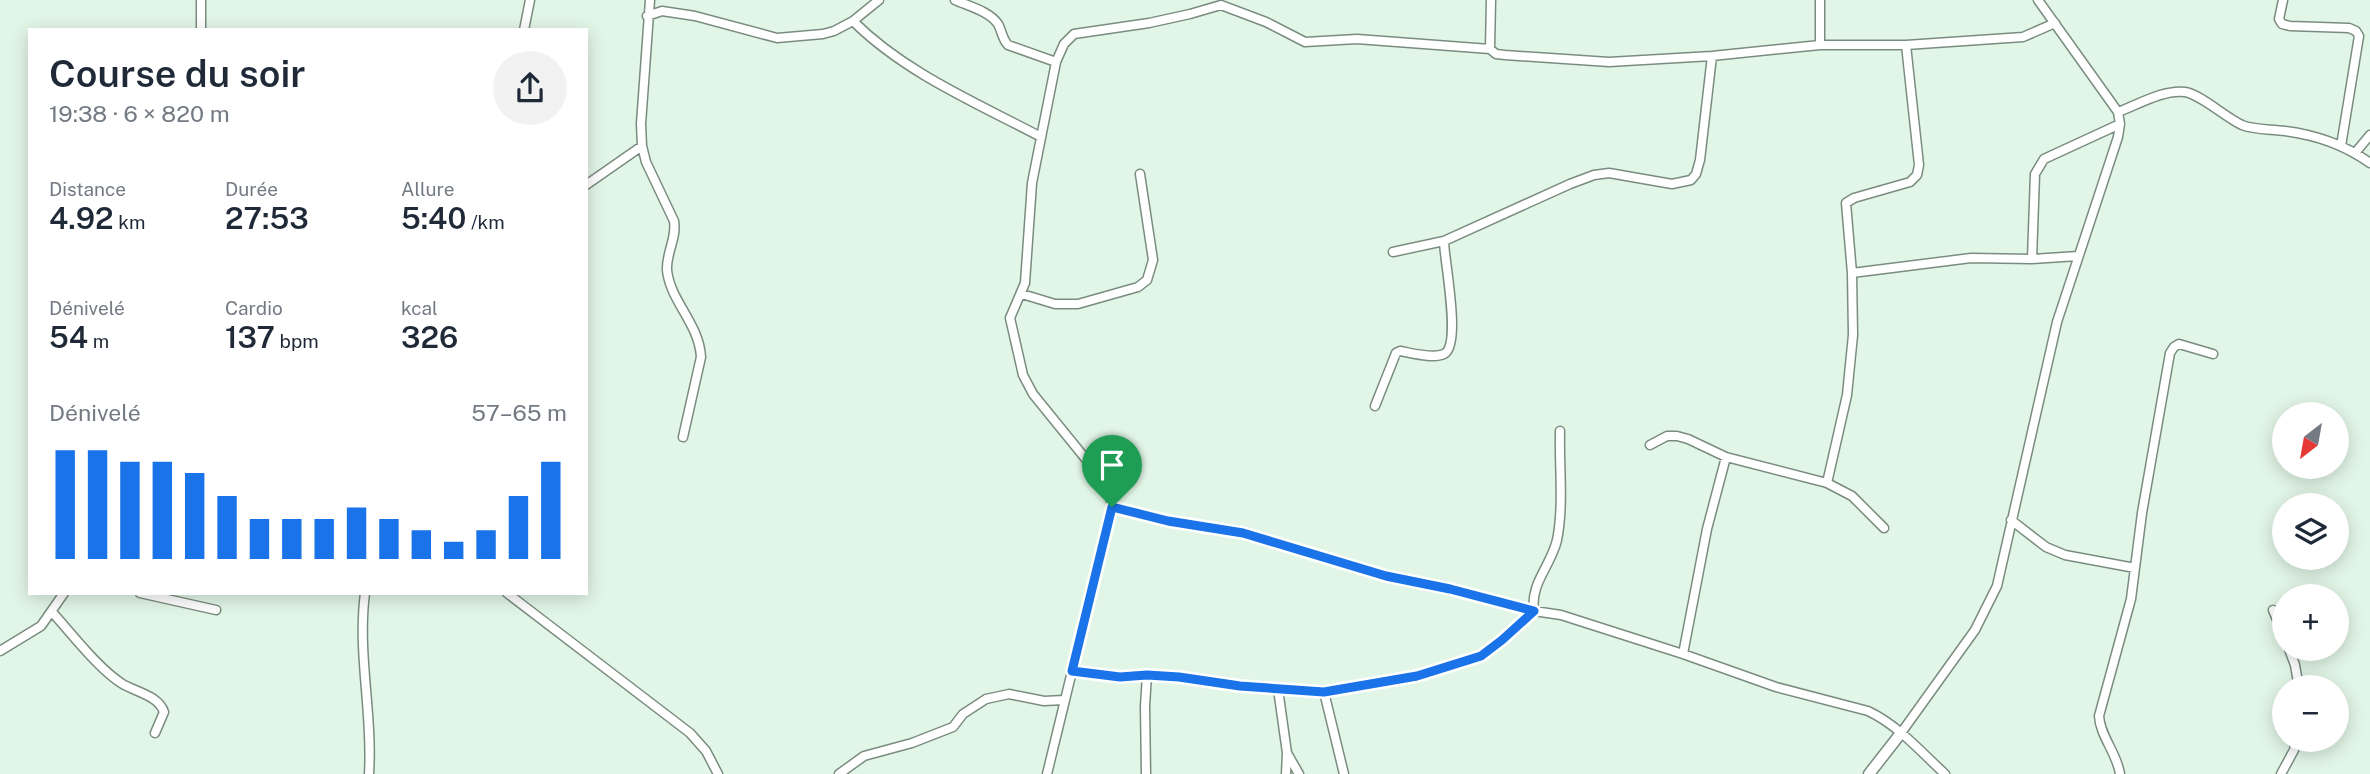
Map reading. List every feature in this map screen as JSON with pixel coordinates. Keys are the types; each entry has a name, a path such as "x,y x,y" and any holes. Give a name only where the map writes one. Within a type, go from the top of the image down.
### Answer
{"street":[{"path":"201,0 201,28"},
{"path":"524,28 530,0"},
{"path":"649,0 642,146 646,162 674,221 676,230 667,269 677,298 697,334 701,357 683,437"},
{"path":"647,16 662,10 777,38 823,34 853,21 878,0"},
{"path":"955,0 991,17 999,26 1004,42 1008,45 1056,62"},
{"path":"1490,49 1491,0"},
{"path":"1820,46 1821,0"},
{"path":"1869,774 1975,630 1997,586 2057,322 2118,137 2118,112 2038,0"},
{"path":"2283,0 2279,19 2282,24 2349,28 2359,36 2341,146"},
{"path":"1046,774 1112,507 1109,490 1102,479 1033,394 1023,375 1010,318 1025,283 1032,183 1056,62 1065,44 1074,34 1149,23 1222,5 1266,22 1305,42 1357,39 1490,49 1496,54 1506,55 1609,62 1820,46 1906,45 2023,37 2055,23"},
{"path":"853,21 873,41 902,62 1041,137"},
{"path":"1827,484 1847,395 1853,335 1852,273 1846,203 1854,198 1910,182 1917,175 1919,165 1906,45"},
{"path":"1393,252 1444,241 1594,175 1609,173 1672,184 1691,180 1700,160 1712,56"},
{"path":"2118,112 2166,94 2186,92 2246,127 2303,134 2341,146 2370,163"},
{"path":"2032,259 2035,174 2040,164 2044,159 2120,124"},
{"path":"2355,153 2370,135"},
{"path":"588,184 642,146"},
{"path":"1022,293 1055,304 1078,304 1138,287 1147,280 1153,260 1140,174"},
{"path":"1375,407 1396,353 1400,351 1442,355 1451,343 1452,311 1444,241"},
{"path":"1852,273 1971,258 2032,259 2078,256"},
{"path":"2120,774 2116,756 2100,725 2099,716 2128,613 2141,513 2171,353 2179,344 2213,354"},
{"path":"1534,611 1532,598 1535,587 1550,560 1559,522 1560,430"},
{"path":"1650,445 1667,436 1677,436 1726,457 1827,484 1852,496 1884,528"},
{"path":"1683,654 1707,529 1726,457"},
{"path":"1112,507 1168,521 1252,535 1386,576 1561,615 1683,654 1776,688 1868,711 1901,733 1945,774"},
{"path":"2011,520 2046,547 2065,555 2135,568"},
{"path":"0,651 41,626 63,595"},
{"path":"149,595 216,610"},
{"path":"365,595 361,636 370,738 369,774"},
{"path":"510,595 690,733 706,751 718,774"},
{"path":"1072,671 1120,677 1147,675 1324,692 1417,676 1481,656 1534,611"},
{"path":"52,612 105,671 122,684 156,699 164,712 155,733"},
{"path":"1146,774 1147,675"},
{"path":"1278,689 1287,753 1286,774"},
{"path":"1324,692 1344,774"},
{"path":"839,774 864,756 912,743 953,727 963,714 986,699 1009,694 1044,701 1064,700"},
{"path":"2281,774 2293,752"},
{"path":"1287,753 1299,774"}],"route":[{"path":"1112,507 1168,521 1262,537 1296,550 1386,576 1534,611 1481,656 1417,676 1324,692 1240,686 1179,677 1120,677 1072,671 1112,507"}]}
